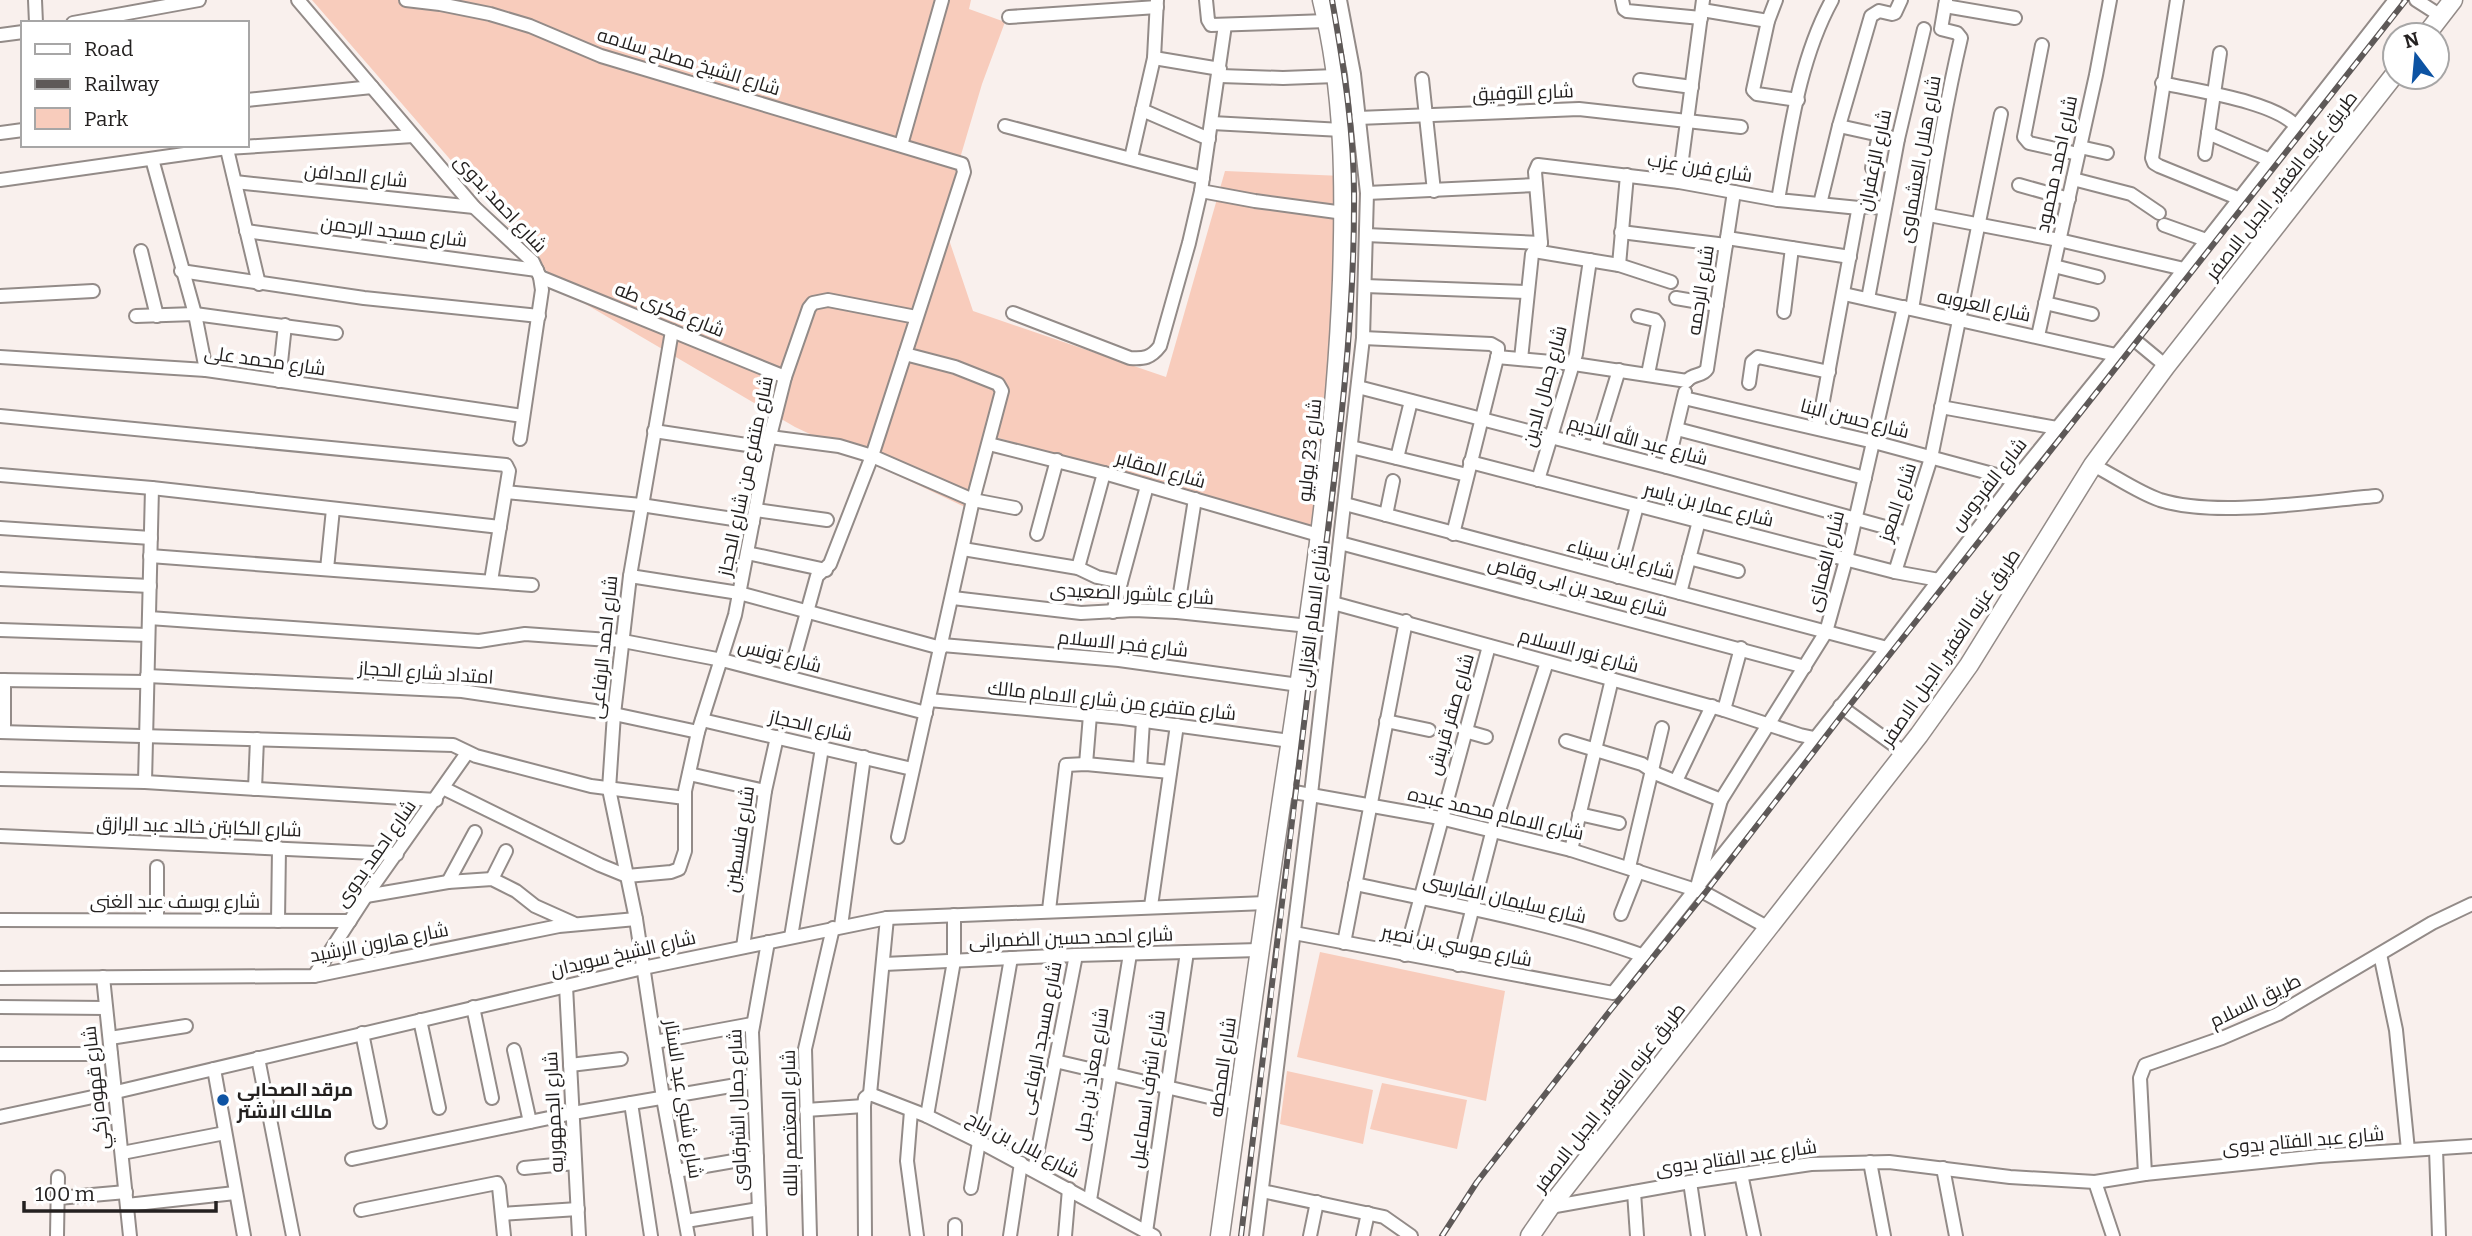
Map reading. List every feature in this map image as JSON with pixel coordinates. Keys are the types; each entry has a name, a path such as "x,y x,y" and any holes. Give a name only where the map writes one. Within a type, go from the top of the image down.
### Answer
{"street":[{"path":"35,0 36,21"},
{"path":"84,21 199,0"},
{"name":"شارع احمد بدوى","path":"298,0 474,207 526,254 539,273 542,290 520,439"},
{"name":"شارع الشيخ مصلح سلامه","path":"406,0 490,14 530,26 601,56 962,164 964,172 916,317"},
{"path":"901,145 942,0"},
{"path":"1206,0 1209,23 1225,25 1327,22"},
{"name":"شارع 23 يوليو","path":"1266,903 1309,626 1336,395 1344,213 1342,130 1336,76 1321,0"},
{"name":"شارع الامام الغزالى","path":"1256,1236 1311,794 1363,338 1367,193 1350,48 1340,0"},
{"path":"1622,0 1627,11 1702,10 1768,21"},
{"path":"1776,0 1768,21 1753,87 1757,94 1798,100"},
{"path":"1779,200 1798,100 1819,27 1832,0"},
{"path":"1820,204 1868,25 1876,11 1895,13 1900,0"},
{"name":"شارع احمد محمود","path":"2038,336 2110,0"},
{"path":"2177,0 2152,158 2154,163 2240,198"},
{"name":"شارع الفردوس","path":"1613,993 2395,0"},
{"path":"2416,0 2441,16"},
{"path":"2437,21 2454,0"},
{"path":"1009,17 1157,3 1154,58 1132,158"},
{"path":"1945,3 2015,18"},
{"name":"شارع هلال العشماوى","path":"1908,308 1929,215 1938,142 1961,38 1959,34 1941,29 1945,3"},
{"path":"1679,182 1702,10"},
{"path":"1013,313 1130,358 1143,359 1153,355 1160,346 1189,243 1202,184 1225,25"},
{"name":"شارع الزعفران","path":"1868,299 1898,139 1924,29"},
{"path":"0,35 21,32"},
{"path":"2042,45 2024,137 2029,143 2107,153"},
{"path":"2205,155 2220,53"},
{"path":"1154,58 1220,72 1272,78 1336,76"},
{"path":"1422,79 1434,191"},
{"path":"1640,80 1692,87"},
{"path":"2162,83 2260,107 2295,126"},
{"path":"248,100 372,87"},
{"name":"طريق عزبه الغفير, الجبل الاصفر","path":"1530,1236 1905,753 1969,665 2093,465 2166,366 2382,91"},
{"name":"شارع التوفيق","path":"1358,118 1579,109 1741,127"},
{"path":"1142,110 1209,139"},
{"name":"شارع المعز","path":"1895,572 1931,458 2001,114"},
{"path":"1212,123 1342,130"},
{"path":"1005,126 1132,158 1255,201 1344,213"},
{"path":"1839,127 1898,139"},
{"path":"0,133 21,130"},
{"path":"2208,133 2270,160"},
{"path":"1872,168 1880,135"},
{"path":"248,146 413,136"},
{"path":"0,180 226,147 258,284"},
{"path":"152,159 195,314 206,370"},
{"name":"شارع فرن عزب","path":"1536,186 1536,168 1543,165 1679,182 1779,200 1884,208"},
{"path":"1619,265 1626,175"},
{"path":"2073,179 2131,194 2161,219 2206,240"},
{"name":"شارع المدافن","path":"235,182 474,207"},
{"path":"2019,185 2068,199"},
{"path":"1367,193 1536,186 1537,247 1527,292 1521,359"},
{"name":"شارع الرحمه","path":"1687,381 1693,376 1705,373 1707,369 1734,192"},
{"path":"1818,428 1859,208"},
{"path":"1929,215 2059,240 2184,269"},
{"name":"شارع مسجد الرحمن","path":"246,232 539,273"},
{"path":"1621,232 1792,248 1850,257"},
{"path":"1366,235 1537,247 1619,265 1671,282"},
{"path":"1784,312 1792,248"},
{"path":"141,251 157,316"},
{"name":"شارع جمال الدين","path":"1538,480 1574,363 1590,260"},
{"path":"2054,266 2098,277"},
{"path":"181,271 364,298 539,316"},
{"name":"شارع فكرى طه","path":"539,273 785,377"},
{"path":"1365,286 1527,292"},
{"path":"0,296 93,291"},
{"name":"شارع العروبه","path":"1844,294 2116,355"},
{"path":"1676,298 1717,305"},
{"name":"شارع متفرع من شارع الحجاز","path":"627,876 671,872 679,869 683,863 685,798 689,774 700,726 722,660 739,593 785,377 809,309 813,303 836,301 916,317"},
{"path":"2045,303 2092,314"},
{"name":"شارع الغمازى","path":"1696,890 1721,800 1826,632 1908,308"},
{"path":"136,316 195,314 336,333"},
{"path":"1638,316 1655,320 1658,324 1648,374"},
{"path":"789,677 817,576 826,569 872,456 916,317"},
{"path":"279,381 285,325"},
{"name":"شارع احمد الرفاعى","path":"643,968 636,919 609,789 614,714 630,576 672,331"},
{"path":"2131,337 2166,366"},
{"path":"1363,338 1491,344 1498,352 1521,359 1574,363 1687,381 1667,467"},
{"path":"1453,534 1498,352"},
{"path":"898,837 1001,387 955,367 905,354"},
{"name":"شارع محمد على","path":"0,357 206,370 523,416"},
{"path":"1749,383 1752,362 1758,357 1829,372"},
{"path":"1595,448 1619,370"},
{"name":"شارع عبد الله النديم","path":"1358,387 1667,467 1907,533"},
{"name":"شارع حسن البنا","path":"1684,398 1818,428 2015,480"},
{"path":"1397,458 1411,401"},
{"path":"1941,407 2057,428"},
{"path":"0,416 502,464 508,467 509,471 491,581"},
{"path":"1677,429 1865,478"},
{"path":"653,431 769,443 828,444 872,456 974,500 1015,508"},
{"name":"شارع المقابر","path":"989,443 1058,460 1321,536"},
{"name":"شارع عمار بن ياسر","path":"1352,447 1397,458 1538,480 1846,560 1939,580"},
{"path":"1037,534 1058,460"},
{"path":"2093,465 2158,499 2189,505 2264,506 2376,496"},
{"path":"1078,568 1104,473"},
{"path":"0,475 152,488 500,527"},
{"path":"1386,515 1393,481"},
{"path":"1114,612 1147,486"},
{"path":"145,782 152,488"},
{"path":"506,492 754,516 827,520"},
{"path":"1177,612 1195,499"},
{"name":"شارع ابن سيناء","path":"1345,504 1887,648"},
{"path":"1618,577 1637,506"},
{"path":"327,569 333,509"},
{"path":"1680,593 1699,522"},
{"path":"0,528 151,538"},
{"name":"شارع سعد بن ابى وقاص","path":"1340,543 1805,667"},
{"path":"963,549 1078,568 1097,577 1121,582"},
{"path":"747,553 826,569"},
{"path":"150,556 532,584"},
{"path":"1689,558 1738,571"},
{"name":"شارع فجر الاسلام","path":"630,576 739,593 942,647 1119,660 1299,685"},
{"path":"0,579 150,586"},
{"name":"شارع عاشور الصعيدى","path":"953,598 1081,613 1177,612 1309,626"},
{"name":"شارع نور الاسلام","path":"1333,603 1718,708 1814,738"},
{"name":"شارع تونس","path":"149,618 479,641 525,634 623,641 722,660 927,707"},
{"path":"1344,943 1406,621"},
{"path":"0,630 148,635"},
{"name":"شارع صقر قريش","path":"1405,955 1440,818 1489,646"},
{"path":"1676,781 1718,708 1741,648"},
{"path":"1458,965 1493,829 1547,662"},
{"name":"امتداد شارع الحجاز","path":"2,680 147,679 462,691 700,726"},
{"path":"1571,850 1612,679"},
{"path":"2,680 2,732 453,745 467,753 591,786 685,798"},
{"path":"1840,706 1905,753"},
{"name":"شارع متفرع من شارع الامام مالك","path":"927,707 1090,715 1290,741"},
{"path":"1086,764 1090,715"},
{"path":"1140,769 1143,721"},
{"path":"1386,721 1429,730"},
{"path":"1151,906 1177,725"},
{"name":"شارع الحجاز","path":"700,726 777,737 912,769"},
{"path":"1621,914 1662,728"},
{"path":"1465,732 1486,737"},
{"name":"شارع فلسطين","path":"743,947 765,791 777,737"},
{"path":"255,789 257,739"},
{"path":"1566,741 1643,764 1652,771 1721,800"},
{"path":"791,937 822,748"},
{"name":"شارع احمد بدوى","path":"314,976 467,753"},
{"name":"شارع المعتصم بالله","path":"810,1236 805,1049 837,927 864,757"},
{"path":"1049,910 1064,767 1070,763 1170,772"},
{"path":"689,774 765,791"},
{"path":"0,779 145,782 436,800"},
{"path":"443,788 627,876"},
{"name":"شارع الامام محمد عبده","path":"1283,790 1370,804 1493,829 1571,850 1696,890 1768,927"},
{"path":"1579,814 1619,823"},
{"path":"449,882 475,832"},
{"name":"شارع الكابتن خالد عبد الرازق","path":"0,836 397,854"},
{"path":"278,921 279,848"},
{"path":"492,879 506,851"},
{"path":"157,867 157,920"},
{"path":"366,897 449,882 492,879 516,891 535,906 575,924"},
{"name":"شارع سليمان الفارسى","path":"1355,884 1472,908 1609,943 1644,956"},
{"name":"شارع الشيخ سويدان","path":"0,1117 116,1093 643,968 837,927 887,919 954,915 1266,903"},
{"name":"شارع المحطه","path":"1220,1236 1266,903"},
{"name":"طريق السلام","path":"2145,1174 2140,1078 2146,1065 2222,1038 2278,1014 2432,922 2472,904"},
{"path":"927,1116 954,961 954,915"},
{"name":"شارع هارون الرشيد","path":"0,978 314,976 575,924 636,919"},
{"path":"865,1236 864,1106 865,1098 870,1094 887,919"},
{"name":"شارع يوسف عبد الغنى","path":"0,920 351,921"},
{"name":"شارع موسي بن نصير","path":"1293,933 1613,993"},
{"name":"شارع جمال الشرقاوى","path":"760,1236 752,1024 768,942"},
{"name":"شارع احمد حسين الضمرانى","path":"884,964 1259,950"},
{"name":"شارع اشرف اسماعيل","path":"1150,1234 1166,1088 1187,952"},
{"name":"شارع معاذ بن جبل","path":"1090,1200 1130,954"},
{"path":"2380,954 2398,1040 2408,1150"},
{"name":"شارع مسجد الرفاعى","path":"1034,1170 1076,955"},
{"path":"971,1188 1012,958"},
{"name":"شارع شلبى عبد الستار","path":"643,968 688,1236"},
{"name":"شارع قهوه زكي","path":"103,977 130,1236"},
{"name":"شارع الجمهوريه","path":"566,986 579,1236"},
{"path":"0,1007 106,1008"},
{"path":"473,1007 492,1098"},
{"path":"421,1020 439,1108"},
{"path":"655,1042 752,1024"},
{"path":"110,1038 186,1026"},
{"path":"362,1033 380,1122"},
{"path":"514,1050 530,1122"},
{"path":"0,1054 111,1054"},
{"path":"258,1058 293,1236"},
{"path":"570,1065 621,1059"},
{"path":"1055,1060 1239,1104"},
{"path":"214,1069 244,1236"},
{"path":"352,1159 572,1113 754,1082"},
{"name":"شارع بلال بن رباح","path":"870,1094 927,1116 981,1142 1150,1234"},
{"path":"631,1103 651,1236"},
{"path":"806,1110 864,1106"},
{"path":"911,1111 907,1161 917,1236"},
{"path":"122,1153 225,1133"},
{"name":"شارع عبد الفتاح بدوى","path":"1550,1207 1794,1165 1870,1162 2022,1178 2095,1182 2145,1174 2319,1156 2472,1146"},
{"path":"2436,1149 2439,1236"},
{"path":"676,1171 757,1157"},
{"path":"1870,1162 1884,1236"},
{"path":"524,1168 575,1163"},
{"path":"1010,1236 1021,1163"},
{"path":"1943,1168 1956,1236"},
{"path":"1741,1174 1754,1236"},
{"path":"57,1236 58,1177"},
{"path":"361,1210 494,1182 499,1187 504,1236"},
{"path":"1690,1182 1698,1236"},
{"path":"2095,1182 2112,1236"},
{"path":"1065,1236 1069,1189"},
{"path":"1262,1191 1384,1217 1411,1236"},
{"path":"1634,1192 1637,1236"},
{"path":"58,1198 235,1193"},
{"path":"1310,1236 1317,1202"},
{"path":"502,1213 578,1209"},
{"path":"685,1221 759,1209"},
{"path":"1363,1236 1368,1213"}],"green space":[{"path":"312,0 971,0 969,9 1005,22 982,84 942,219 973,311 1166,377 1225,171 1343,176 1320,529 988,435 967,508 795,427 565,292"},
{"path":"1320,952 1505,991 1486,1101 1297,1057"},
{"path":"1287,1071 1373,1090 1363,1144 1280,1124"},
{"path":"1382,1083 1467,1100 1457,1149 1370,1129"}],"railway":[{"path":"1241,1236 1335,474 1350,313 1353,154 1332,0"},
{"path":"1442,1236 1477,1182 1609,1012 2406,0"}],"place":[{"name":"مرقد الصحابي مالك الاشتر","path":"223,1100"}]}
